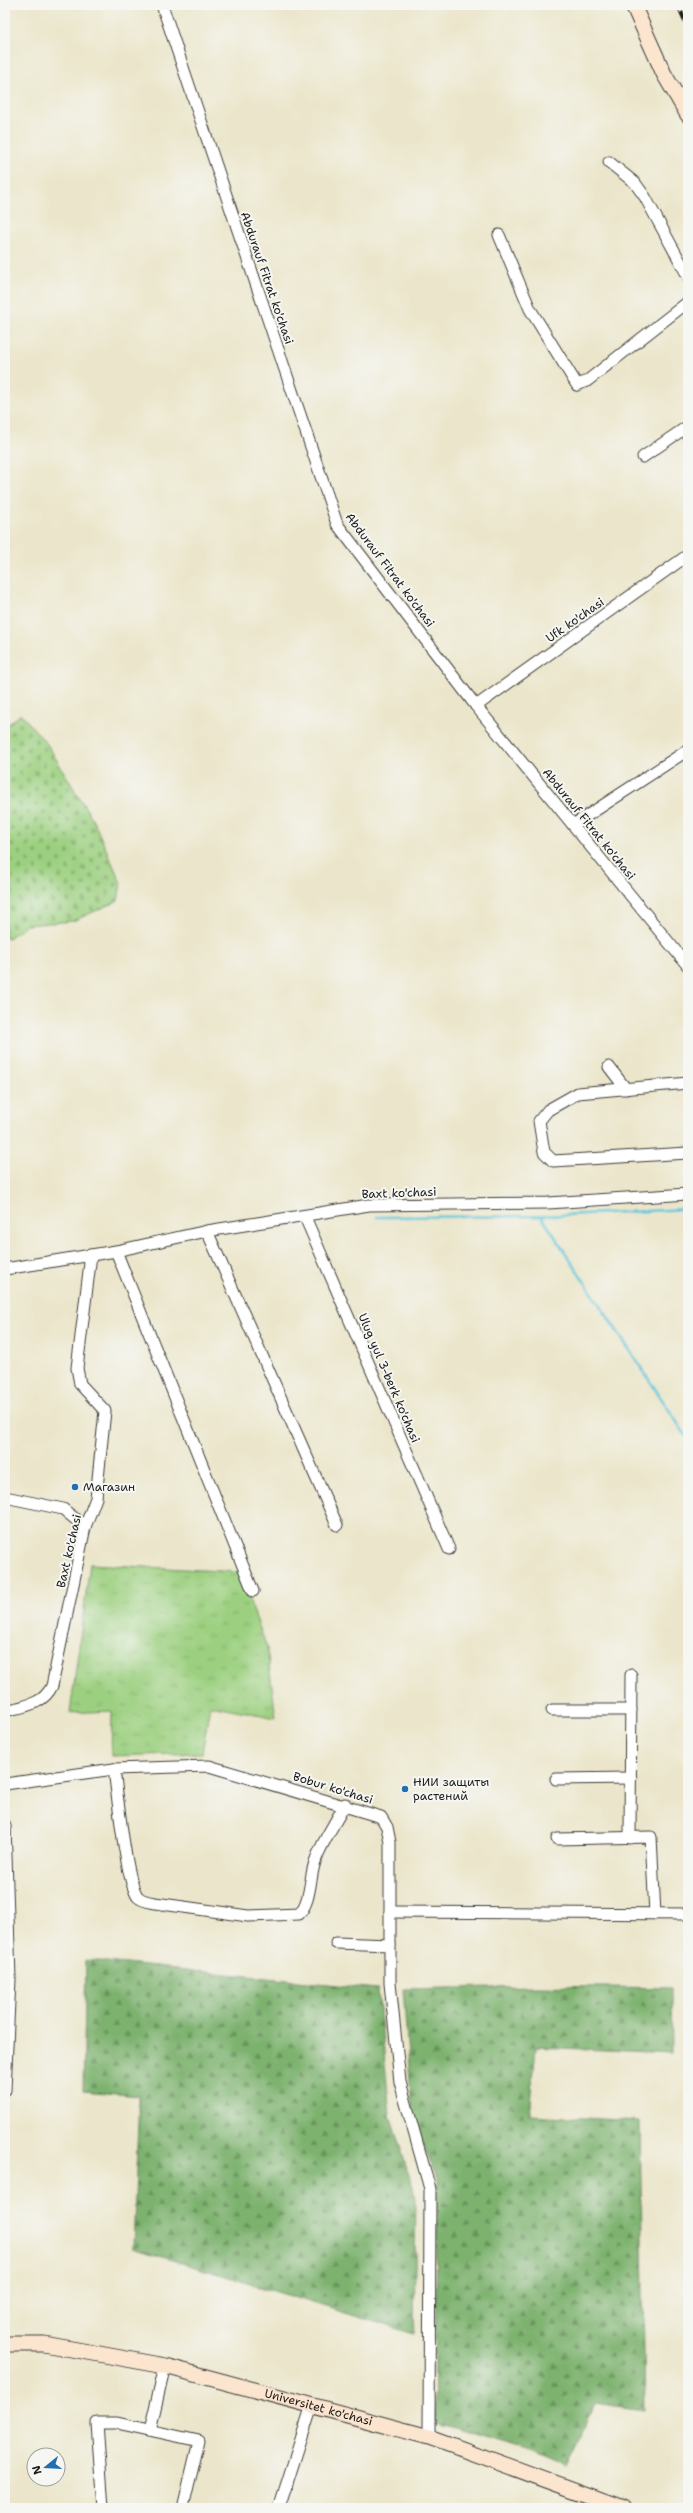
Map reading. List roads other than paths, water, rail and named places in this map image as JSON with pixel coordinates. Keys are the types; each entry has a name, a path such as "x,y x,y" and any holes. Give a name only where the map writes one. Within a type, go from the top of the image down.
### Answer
{"main road":[{"path":"633,5 664,74 688,115"},
{"path":"638,5 667,70 688,108"},
{"name":"Universitet ko'chasi","path":"5,2344 44,2344 165,2366 430,2437 621,2508"}],"street":[{"name":"Abdurauf Fitrat ko'chasi","path":"162,5 337,524 476,706 688,966"},
{"path":"609,162 635,183 646,197 688,276"},
{"path":"499,235 530,309 577,385 587,380 688,302"},
{"path":"643,457 688,426"},
{"name":"Ufk ko'chasi","path":"476,706 688,555"},
{"path":"573,825 688,750"},
{"path":"609,1067 626,1089"},
{"path":"688,1083 578,1093 542,1115 539,1121 544,1152 548,1158 554,1161 688,1153"},
{"name":"Baxt ko'chasi","path":"5,1269 116,1251 207,1231 305,1217 369,1205 548,1203 688,1194"},
{"name":"Ulug yul 3-berk ko'chasi","path":"305,1217 449,1549"},
{"path":"207,1231 337,1526"},
{"path":"116,1251 253,1590"},
{"name":"Baxt ko'chasi","path":"5,1711 33,1704 47,1696 56,1673 85,1527 96,1498 105,1411 80,1384 77,1368 92,1255"},
{"path":"5,1497 63,1509 85,1527"},
{"path":"630,1838 631,1675"},
{"path":"552,1710 631,1710"},
{"name":"Bobur ko'chasi","path":"5,1784 114,1769 209,1766 345,1804 381,1817 388,1827 390,1842 390,1983 400,2082 430,2189 430,2437"},
{"path":"114,1769 127,1860 135,1891 143,1900 155,1903 248,1916 299,1914 304,1909 317,1857 345,1804"},
{"path":"556,1779 631,1778"},
{"path":"5,1826 10,1979 5,2090"},
{"path":"557,1839 652,1837 655,1914"},
{"path":"390,1912 688,1914"},
{"path":"336,1943 390,1945"},
{"path":"150,2430 165,2366"},
{"path":"279,2508 312,2406"},
{"path":"103,2508 97,2423 117,2423 199,2441 183,2508"}],"waterway":[{"path":"377,1217 542,1216 688,1209"},
{"path":"542,1217 688,1439"}],"railway":[{"path":"678,5 688,28"}],"place":[{"name":"Магазин","path":"75,1487"},
{"name":"НИИ защиты растений","path":"405,1789"}]}
